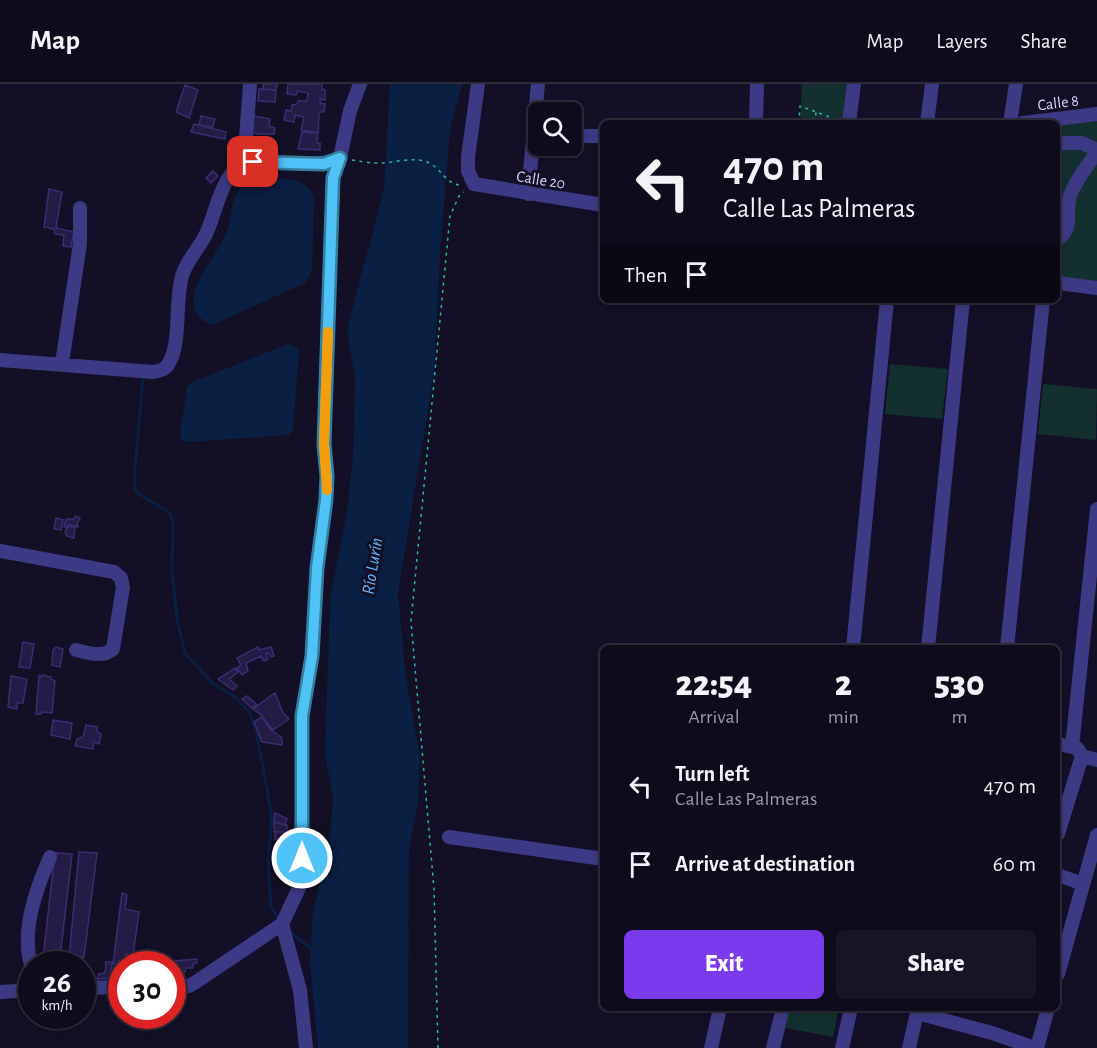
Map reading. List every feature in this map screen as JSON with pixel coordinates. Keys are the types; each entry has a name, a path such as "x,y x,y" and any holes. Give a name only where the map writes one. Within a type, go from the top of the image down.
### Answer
{"street":[{"path":"244,165 250,84"},
{"path":"186,986 282,924 299,888 302,858 302,716 312,656 317,568 326,500 327,476 324,444 333,189 335,168 340,158 350,111 360,84"},
{"path":"474,184 468,171 468,157 478,84"},
{"path":"537,102 538,84"},
{"path":"756,120 757,84"},
{"path":"849,120 854,84"},
{"path":"927,120 932,84"},
{"path":"1010,120 1013,84"},
{"name":"Calle 8","path":"1048,120 1097,114"},
{"path":"582,136 600,136"},
{"path":"1060,143 1082,143 1097,151 1071,193 1068,205 1068,224 1060,237"},
{"path":"528,194 533,156"},
{"path":"0,360 62,363 153,372 163,370 169,363 173,348 182,275 204,238 224,186 240,166 253,162 324,164 340,158"},
{"name":"Calle 20","path":"474,184 600,205"},
{"path":"62,363 80,244 80,208"},
{"path":"1060,283 1097,288"},
{"path":"853,645 887,303"},
{"path":"928,645 963,303"},
{"path":"1006,645 1043,303"},
{"path":"1060,825 1077,751 1097,509"},
{"path":"0,551 114,572 121,578 123,587 113,649 101,655 76,650"},
{"path":"1060,745 1097,760"},
{"path":"1060,967 1097,835"},
{"path":"449,837 600,859"},
{"path":"28,951 30,919 35,892 50,857"},
{"path":"1060,876 1083,884"},
{"path":"282,924 300,990 306,1048"},
{"path":"0,992 18,991"},
{"path":"711,1048 719,1011"},
{"path":"774,1048 782,1011"},
{"path":"842,1048 850,1011"},
{"path":"909,1048 917,1011"},
{"path":"920,1011 1036,1048 1047,1011"}],"path":[{"path":"799,120 800,106 836,120"},
{"path":"815,120 816,112"},
{"path":"340,158 376,163 407,160 426,162 437,168 456,185 474,184"},
{"path":"438,1048 434,890 411,621 450,216 459,196 474,184"}],"green space":[{"path":"802,84 852,84 846,120 800,120"},
{"path":"1097,119 1097,282 1060,277 1060,123"},
{"path":"890,364 948,369 942,419 885,414"},
{"path":"1043,384 1097,389 1096,440 1038,434"},
{"path":"789,1011 838,1011 833,1037 786,1028"}],"water":[{"name":"Río Lurín","path":"390,84 462,84 450,129 434,373 398,593 406,677 420,758 418,804 409,847 408,1048 318,1048 310,962 313,910 324,869 333,798 325,755 330,598 347,512 353,455 355,379 347,329 384,189"},
{"path":"253,178 297,181 310,190 314,197 312,271 305,283 212,325 200,317 194,307 197,284 224,238 240,188"},
{"path":"288,344 297,347 299,352 293,430 289,435 186,442 182,440 180,435 187,387 190,383"}],"building":[{"path":"263,84 277,84 276,90 263,89"},
{"path":"288,84 322,84 322,89 325,90 325,100 320,99 320,103 325,104 324,112 319,112 318,133 301,130 304,117 295,115 294,122 284,120 286,110 291,111 292,105 297,104 298,101 307,101 308,93 297,91 296,95 287,94"},
{"path":"185,85 198,90 189,118 176,112"},
{"path":"259,89 276,90 275,102 258,101"},
{"path":"248,115 270,119 269,126 275,128 274,134 258,134 248,130"},
{"path":"201,116 215,119 213,127 199,125"},
{"path":"194,124 226,132 225,139 191,132"},
{"path":"302,132 318,133 317,143 320,143 320,150 298,149"},
{"path":"213,171 218,176 211,183 206,178"},
{"path":"49,189 62,192 56,228 74,232 71,247 63,246 64,235 55,234 54,229 44,227"},
{"path":"75,516 80,518 78,527 64,527 66,519 74,519"},
{"path":"56,518 63,520 61,530 54,529"},
{"path":"68,525 75,526 74,538 65,533"},
{"path":"23,642 34,644 30,668 19,667"},
{"path":"56,647 63,649 60,667 52,665 53,650"},
{"path":"258,647 259,650 271,647 274,656 271,657 269,653 266,654 268,659 264,661 261,656 246,663 248,671 242,675 237,668 241,665 237,658"},
{"path":"235,668 238,672 229,679 237,686 233,690 218,679"},
{"path":"42,675 51,677 55,681 52,713 36,714 39,676 42,677"},
{"path":"11,676 27,679 23,703 17,703 17,709 8,707"},
{"path":"275,693 283,713 289,719 273,730 253,709"},
{"path":"247,696 257,705 252,708 242,699"},
{"path":"262,717 270,729 282,738 282,745 262,742 254,722"},
{"path":"53,720 72,723 70,739 51,735"},
{"path":"86,725 97,727 97,731 101,734 99,744 94,742 93,749 75,746 77,739 83,737"},
{"path":"275,813 287,819 285,825 274,822"},
{"path":"274,822 287,825 287,832 274,832"},
{"path":"275,832 284,832 284,839 275,839"},
{"path":"79,852 97,853 85,951 70,951"},
{"path":"55,853 72,854 61,951 44,951"},
{"path":"122,893 127,895 125,909 139,912 134,951 115,951"},
{"path":"197,959 197,963 193,964 193,968 186,968 186,960"},
{"path":"106,962 108,962 108,978 97,979 99,974 105,973"}],"waterway":[{"path":"143,376 134,481 136,492 170,513 173,523 172,569 177,619 185,653 212,683 232,695 249,711 256,730 272,816 268,862 271,907 279,919"},
{"path":"289,931 314,951"}],"slow traffic":[{"path":"327,490 324,444 328,332"}],"route":[{"path":"253,162 324,164 340,158 333,178 324,444 327,476 326,500 317,568 312,656 302,716 302,858"}]}
